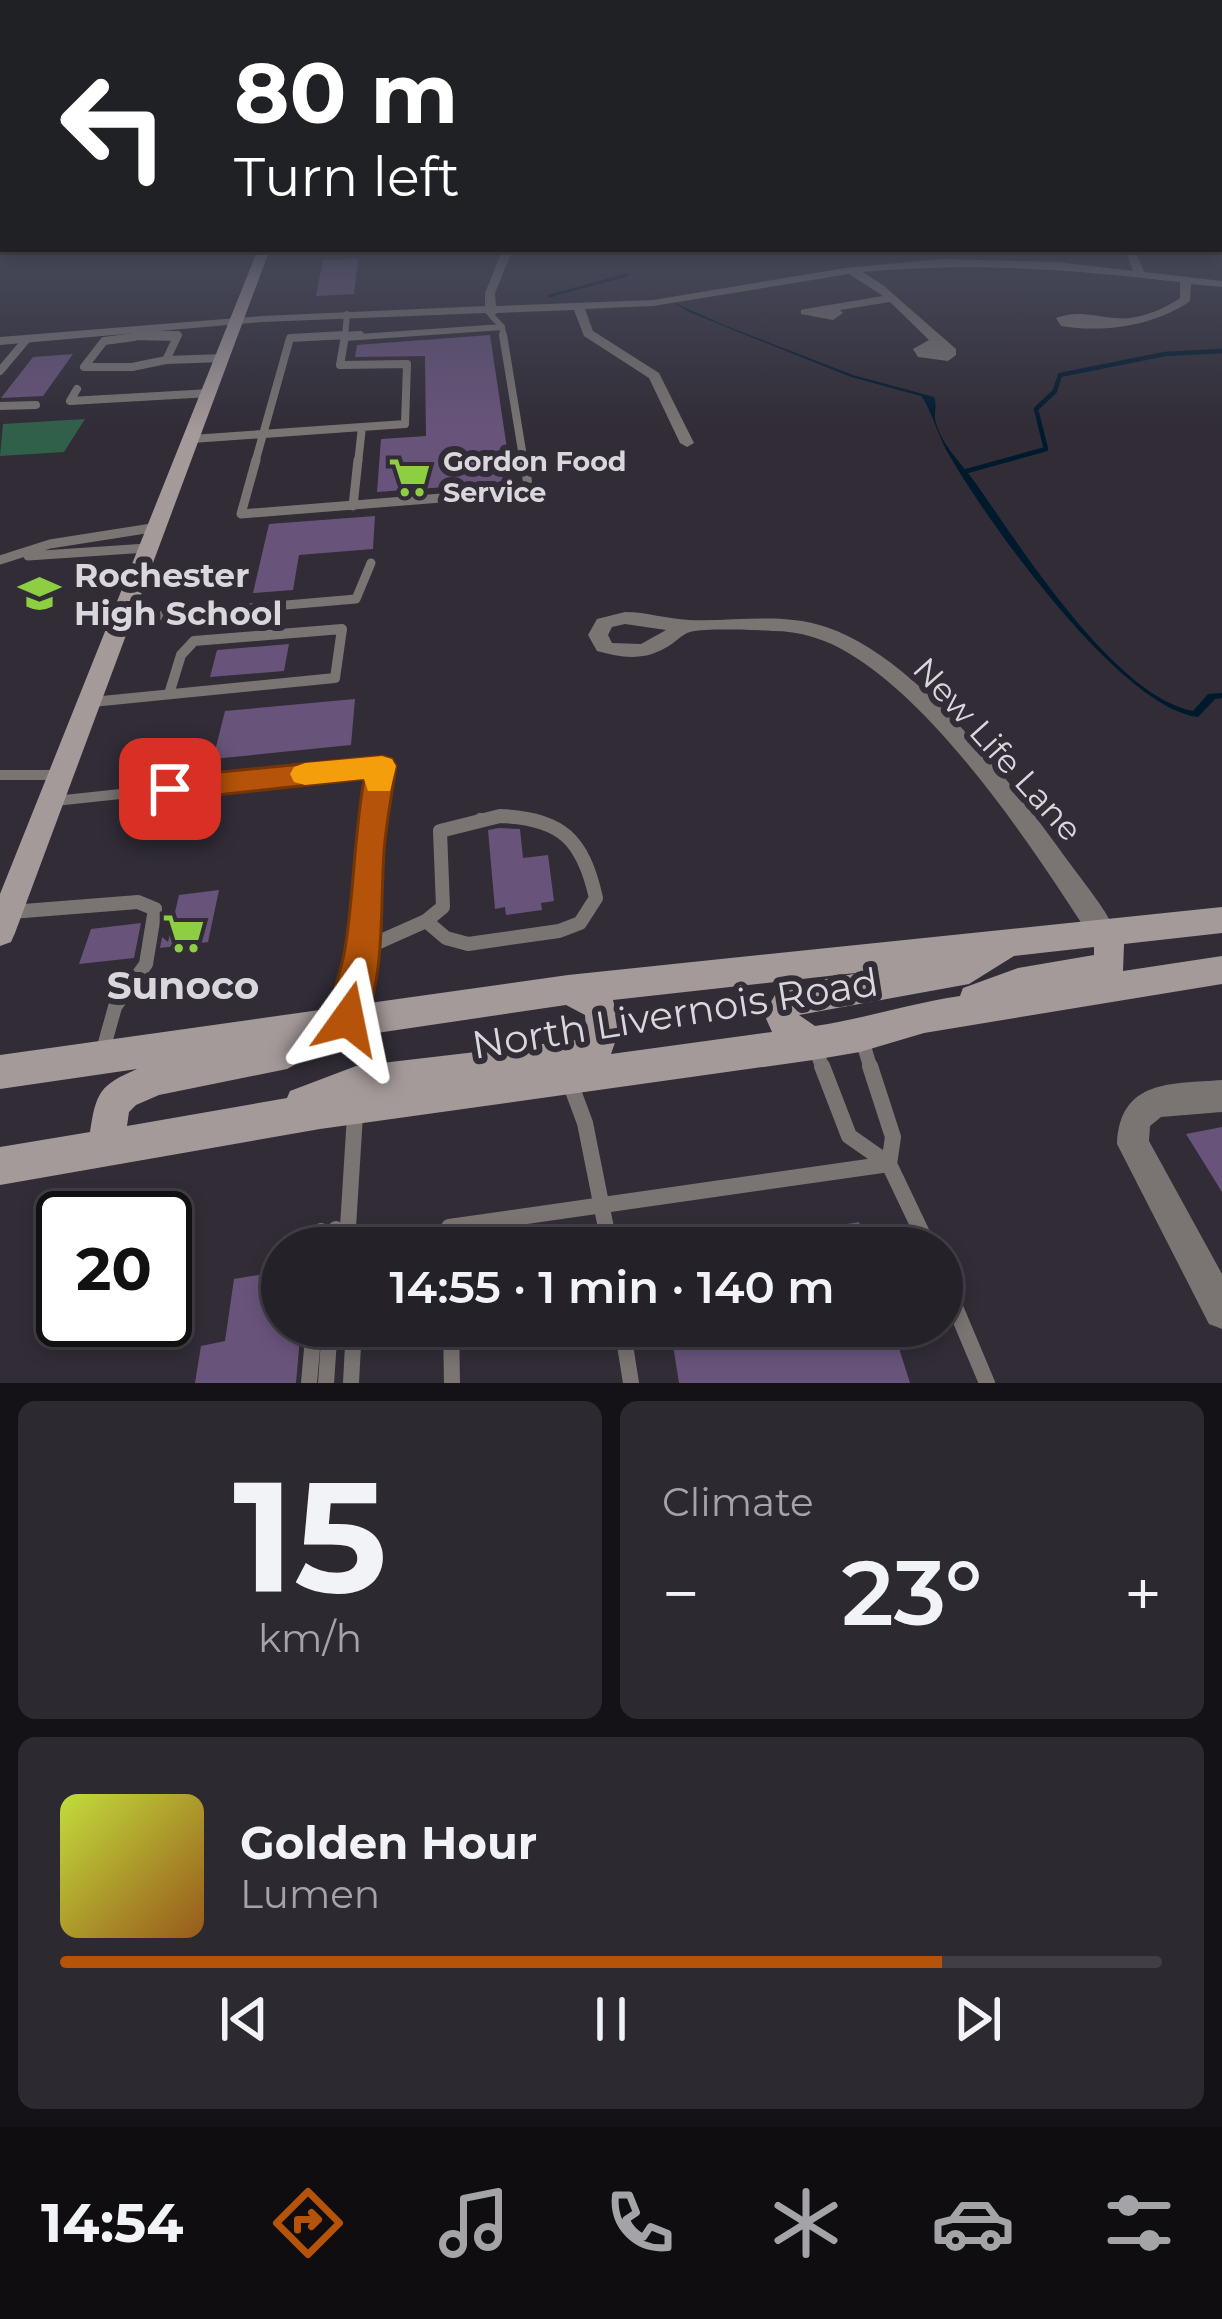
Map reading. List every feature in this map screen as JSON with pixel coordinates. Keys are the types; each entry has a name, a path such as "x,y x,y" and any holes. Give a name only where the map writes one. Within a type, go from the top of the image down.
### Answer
{"main road":[{"path":"4,923 245,303"},
{"name":"North Livernois Road","path":"0,1072 568,990 1222,920"},
{"path":"924,1018 1018,983 1109,968 1111,950 1101,931"},
{"path":"813,1044 785,1027 781,1014 791,999 969,970 1009,943"},
{"name":"North Livernois Road","path":"0,1166 356,1106 813,1044 924,1018 1222,970"},
{"path":"260,1121 356,1083 584,1055 597,1048 605,1035 604,1020 598,1005 568,990"},
{"path":"106,1147 112,1104 123,1093 156,1078 287,1052 348,1019"}],"street":[{"path":"490,303 490,311"},
{"path":"0,341 237,323 262,328 347,324 641,303"},
{"path":"831,309 867,303"},
{"path":"897,303 923,325 933,343"},
{"path":"1112,321 1171,310 1181,303"},
{"path":"578,304 588,333 654,376 687,443"},
{"name":"New Life Lane","path":"682,626 795,625 847,641 940,724 1020,816 1101,931"},
{"path":"1222,1096 1148,1105 1136,1114 1131,1127 1133,1144 1222,1311"}],"lane":[{"path":"490,311 502,327 529,491 241,514 290,338 347,324 502,327"},
{"path":"192,439 404,424 407,364 340,365 347,324"},
{"path":"166,359 178,335 136,333 104,341 84,367 223,358"},
{"path":"0,370 27,339"},
{"path":"77,389 70,401 210,393"},
{"path":"0,406 35,405"},
{"path":"353,506 362,427"},
{"path":"13,557 50,544 154,537"},
{"path":"0,560 154,537"},
{"path":"122,619 356,598 371,563"},
{"path":"89,702 334,678 342,629 194,641 181,655 169,694"},
{"path":"0,775 55,788 382,766 368,848 363,949 348,1019"},
{"path":"363,949 426,921 443,907 440,831 460,822 511,816 548,822 588,861 596,898 580,923 559,931 468,944 446,938 426,921"},
{"path":"4,923 138,902 155,909 146,964 115,1007 102,1057"},
{"path":"860,1036 892,1137 889,1164"},
{"path":"813,1044 849,1136 889,1164 918,1227"},
{"path":"568,1077 585,1124 605,1227"},
{"path":"334,1227 356,1106"},
{"path":"449,1227 889,1164"},
{"path":"963,1326 987,1383"},
{"path":"309,1383 312,1347"},
{"path":"326,1383 329,1347"},
{"path":"352,1383 353,1347"},
{"path":"451,1347 452,1383"},
{"path":"625,1347 631,1383"}],"green space":[{"path":"85,419 64,452 0,456 3,424"}],"water":[{"path":"673,303 853,375 934,397 936,423 948,448 1044,580 1102,650 1163,700 1193,711 1208,694 1222,693 1222,698 1198,717 1166,706 1095,647 992,521 948,453 921,396 851,377"}],"building":[{"path":"490,335 512,482 377,492 381,439 426,436 425,356 355,357 357,345"},
{"path":"73,354 43,396 1,398 33,357"},
{"path":"375,516 373,549 299,555 293,590 253,593 269,524"},
{"path":"289,644 284,671 210,677 217,650"},
{"path":"355,699 351,745 213,759 225,711"},
{"path":"520,829 523,858 548,855 554,901 541,903 542,910 506,915 505,907 495,909 488,830"},
{"path":"219,890 208,942 160,948 162,937 168,942 179,895"},
{"path":"141,923 134,958 79,964 91,929"},
{"path":"1222,1127 1222,1192 1186,1134"},
{"path":"261,1274 261,1347 299,1347 296,1383 195,1383 201,1346 225,1341 234,1279"},
{"path":"673,1347 899,1347 910,1383 679,1383"}],"waterway":[{"path":"967,471 1046,449 1036,409 1055,391 1060,375 1165,354 1222,351"}],"slow traffic":[{"path":"305,774 382,766 379,783"}],"place":[{"name":"Gordon Food Service","path":"409,477"},
{"name":"Rochester High School","path":"40,594"},
{"name":"Sunoco","path":"183,933"}],"route":[{"path":"170,789 382,766 368,848 363,949 348,1019"}]}
